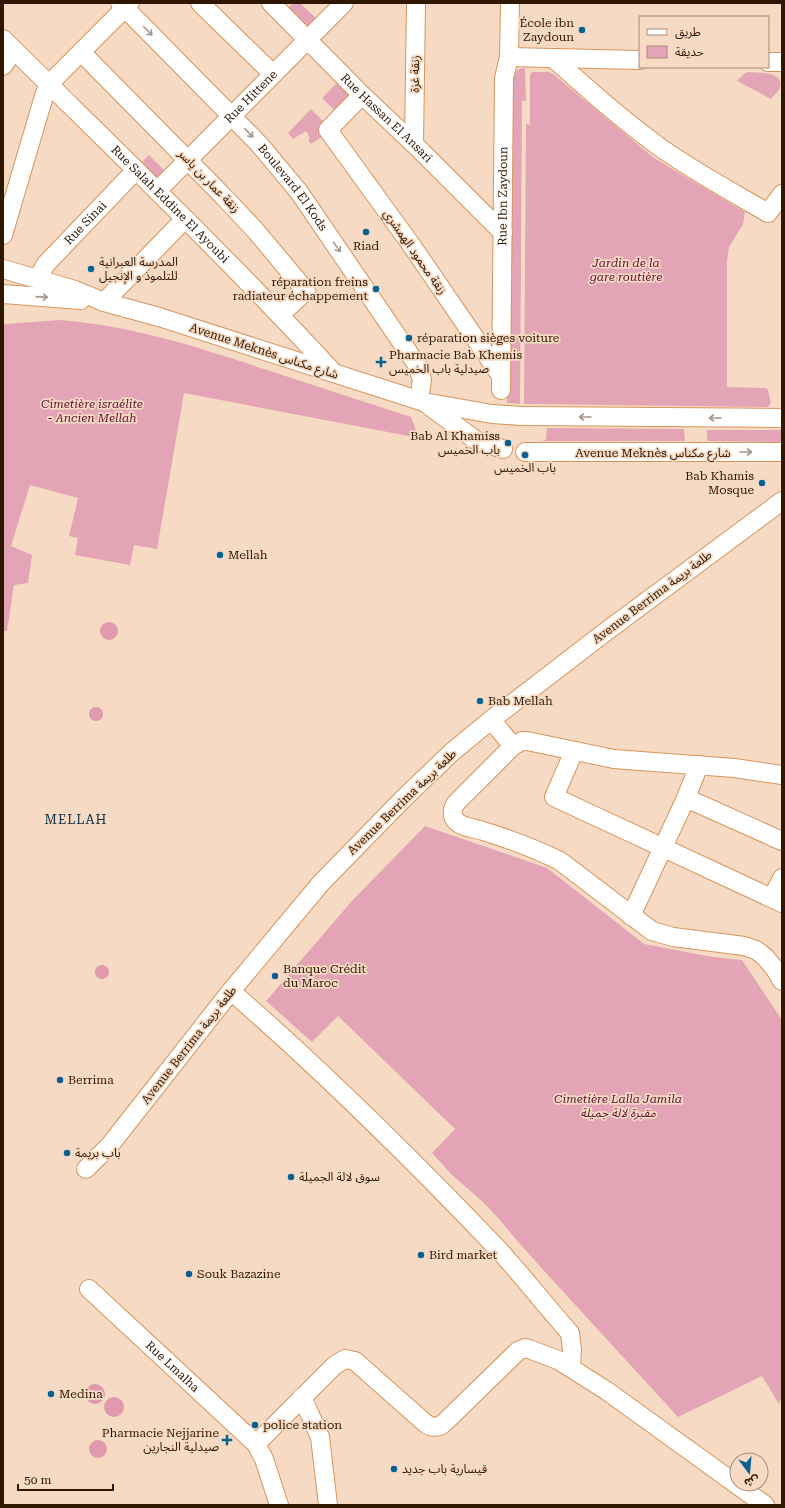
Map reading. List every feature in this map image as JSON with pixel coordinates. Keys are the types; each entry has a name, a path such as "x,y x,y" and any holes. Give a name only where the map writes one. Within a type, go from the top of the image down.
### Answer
{"street":[{"path":"200,3 273,74"},
{"name":"Rue Hassan El Ansari","path":"271,3 502,233"},
{"name":"Rue Hittene","path":"157,191 344,3"},
{"name":"زنقة غزة","path":"414,144 416,3"},
{"name":"Rue Ibn Zaydoun","path":"501,383 504,78 509,57 510,3"},
{"path":"3,235 44,96 49,84 125,5"},
{"name":"Boulevard El Kods","path":"125,5 259,144 299,192 417,365 422,380 421,401"},
{"path":"3,66 9,44"},
{"name":"Rue Salah Eddine El Ayoubi","path":"9,44 280,315 334,374"},
{"name":"زنقة عمار بن ياسر","path":"81,52 188,159 255,230 306,291 280,315"},
{"path":"509,57 639,60"},
{"path":"553,58 614,113 662,148 709,178 768,212 782,194"},
{"path":"769,62 782,62"},
{"name":"زنقة محمود الهمشري","path":"362,95 328,130 412,246 501,383"},
{"name":"Rue Sinai","path":"38,278 46,264 136,170"},
{"path":"104,302 185,219"},
{"name":"Avenue Meknès شارع مكناس","path":"3,269 38,278 104,302 159,317 421,401 492,414 523,416 782,418"},
{"name":"Avenue Meknès شارع مكناس","path":"3,294 104,302"},
{"name":"Avenue Meknès شارع مكناس","path":"421,401 477,440 503,449"},
{"path":"477,440 472,433 473,424 480,417 492,414"},
{"name":"Avenue Meknès شارع مكناس","path":"525,452 782,452"},
{"name":"Avenue Berrima طلعة بريمة","path":"86,1169 110,1145 231,991 321,882 452,752 604,633 782,501"},
{"path":"491,720 513,746"},
{"path":"782,775 734,768 614,759 522,741 513,746 456,803 452,811 455,819 461,825 491,834 560,860 652,931 673,937 744,946 756,950 765,957 775,969 782,981"},
{"path":"574,751 554,797 777,900 782,878"},
{"path":"631,916 686,798 699,765"},
{"path":"686,798 782,841"},
{"path":"231,991 311,1062 498,1249 570,1333 572,1346 571,1368"},
{"name":"Rue Lmalha","path":"90,1289 256,1444"},
{"path":"279,1505 264,1459 256,1444 302,1397 341,1361 351,1359 355,1361 424,1423 436,1427 444,1423 520,1350 525,1348 532,1349 558,1360 571,1368 613,1396 765,1505"},
{"path":"302,1397 320,1437 328,1505"}],"green space":[{"path":"293,3 300,3 318,20 308,30 287,9"},
{"path":"522,68 525,68 526,101 522,101 520,404 507,403 510,82 514,73"},
{"name":"Jardin de la gare routière","path":"532,72 549,72 553,74 654,158 745,212 743,224 729,247 727,261 727,387 765,388 768,390 771,403 768,407 524,404 526,124 530,125 530,75"},
{"path":"748,72 769,74 778,78 780,88 771,99 737,81"},
{"path":"338,82 354,98 338,114 322,98"},
{"path":"311,109 327,125 326,134 311,144 308,140 310,138 306,131 293,139 288,133"},
{"path":"149,155 166,172 158,181 140,164"},
{"name":"Cimetière israélite - Ancien Mellah","path":"60,320 113,327 163,338 411,417 419,438 184,393 157,549 134,545 130,565 75,555 78,538 69,536 78,498 30,485 11,546 32,555 28,583 14,585 7,631 3,631 3,326 5,324"},
{"path":"547,428 684,429 685,441 541,441 546,440"},
{"path":"707,430 782,430 782,442 707,441"},
{"name":"Cimetière Lalla Jamila مقبرة لالة جميلة","path":"425,826 547,868 644,944 713,957 742,960 782,1020 782,1396 779,1404 762,1376 678,1417 547,1274 499,1219 483,1202 452,1175 432,1153 455,1129 338,1016 312,1042 266,1001 351,902"}],"shaded area":[{"path":"105,622 113,622 118,627 116,638 113,640 105,640 100,635 100,627"},
{"path":"93,707 99,707 103,711 103,717 99,721 93,721 89,717 89,711"},
{"path":"99,965 105,965 109,969 109,975 105,979 99,979 95,975 95,969"},
{"path":"95,1384 102,1387 105,1394 102,1401 95,1404 88,1401 85,1394 88,1387"},
{"path":"114,1397 121,1400 124,1407 121,1414 114,1417 107,1414 104,1407 107,1400"},
{"path":"94,1440 102,1440 107,1445 105,1456 102,1458 94,1458 89,1453 89,1445"}],"place":[{"name":"École ibn Zaydoun","path":"582,30"},
{"name":"Riad","path":"366,232"},
{"name":"المدرسة العبرانية للتلموذ و الإنجيل","path":"91,269"},
{"name":"réparation freins radiateur échappement","path":"376,289"},
{"name":"réparation sièges voiture","path":"409,338"},
{"name":"Pharmacie Bab Khemis صيدلية باب الخميس","path":"381,362"},
{"name":"Bab Al Khamiss باب الخميس","path":"508,443"},
{"name":"باب الخميس","path":"525,455"},
{"name":"Bab Khamis Mosque","path":"762,483"},
{"name":"Mellah","path":"220,555"},
{"name":"Bab Mellah","path":"480,701"},
{"name":"Banque Crédit du Maroc","path":"275,976"},
{"name":"Berrima","path":"60,1080"},
{"name":"باب بريمة","path":"67,1153"},
{"name":"سوق لالة الجميلة","path":"291,1177"},
{"name":"Bird market","path":"421,1255"},
{"name":"Souk Bazazine","path":"189,1274"},
{"name":"Medina","path":"51,1394"},
{"name":"police station","path":"255,1425"},
{"name":"Pharmacie Nejjarine صيدلية النجارين","path":"227,1440"},
{"name":"قيسارية باب جديد","path":"394,1469"}],"district":[{"name":"MELLAH","path":"76,819"}]}
